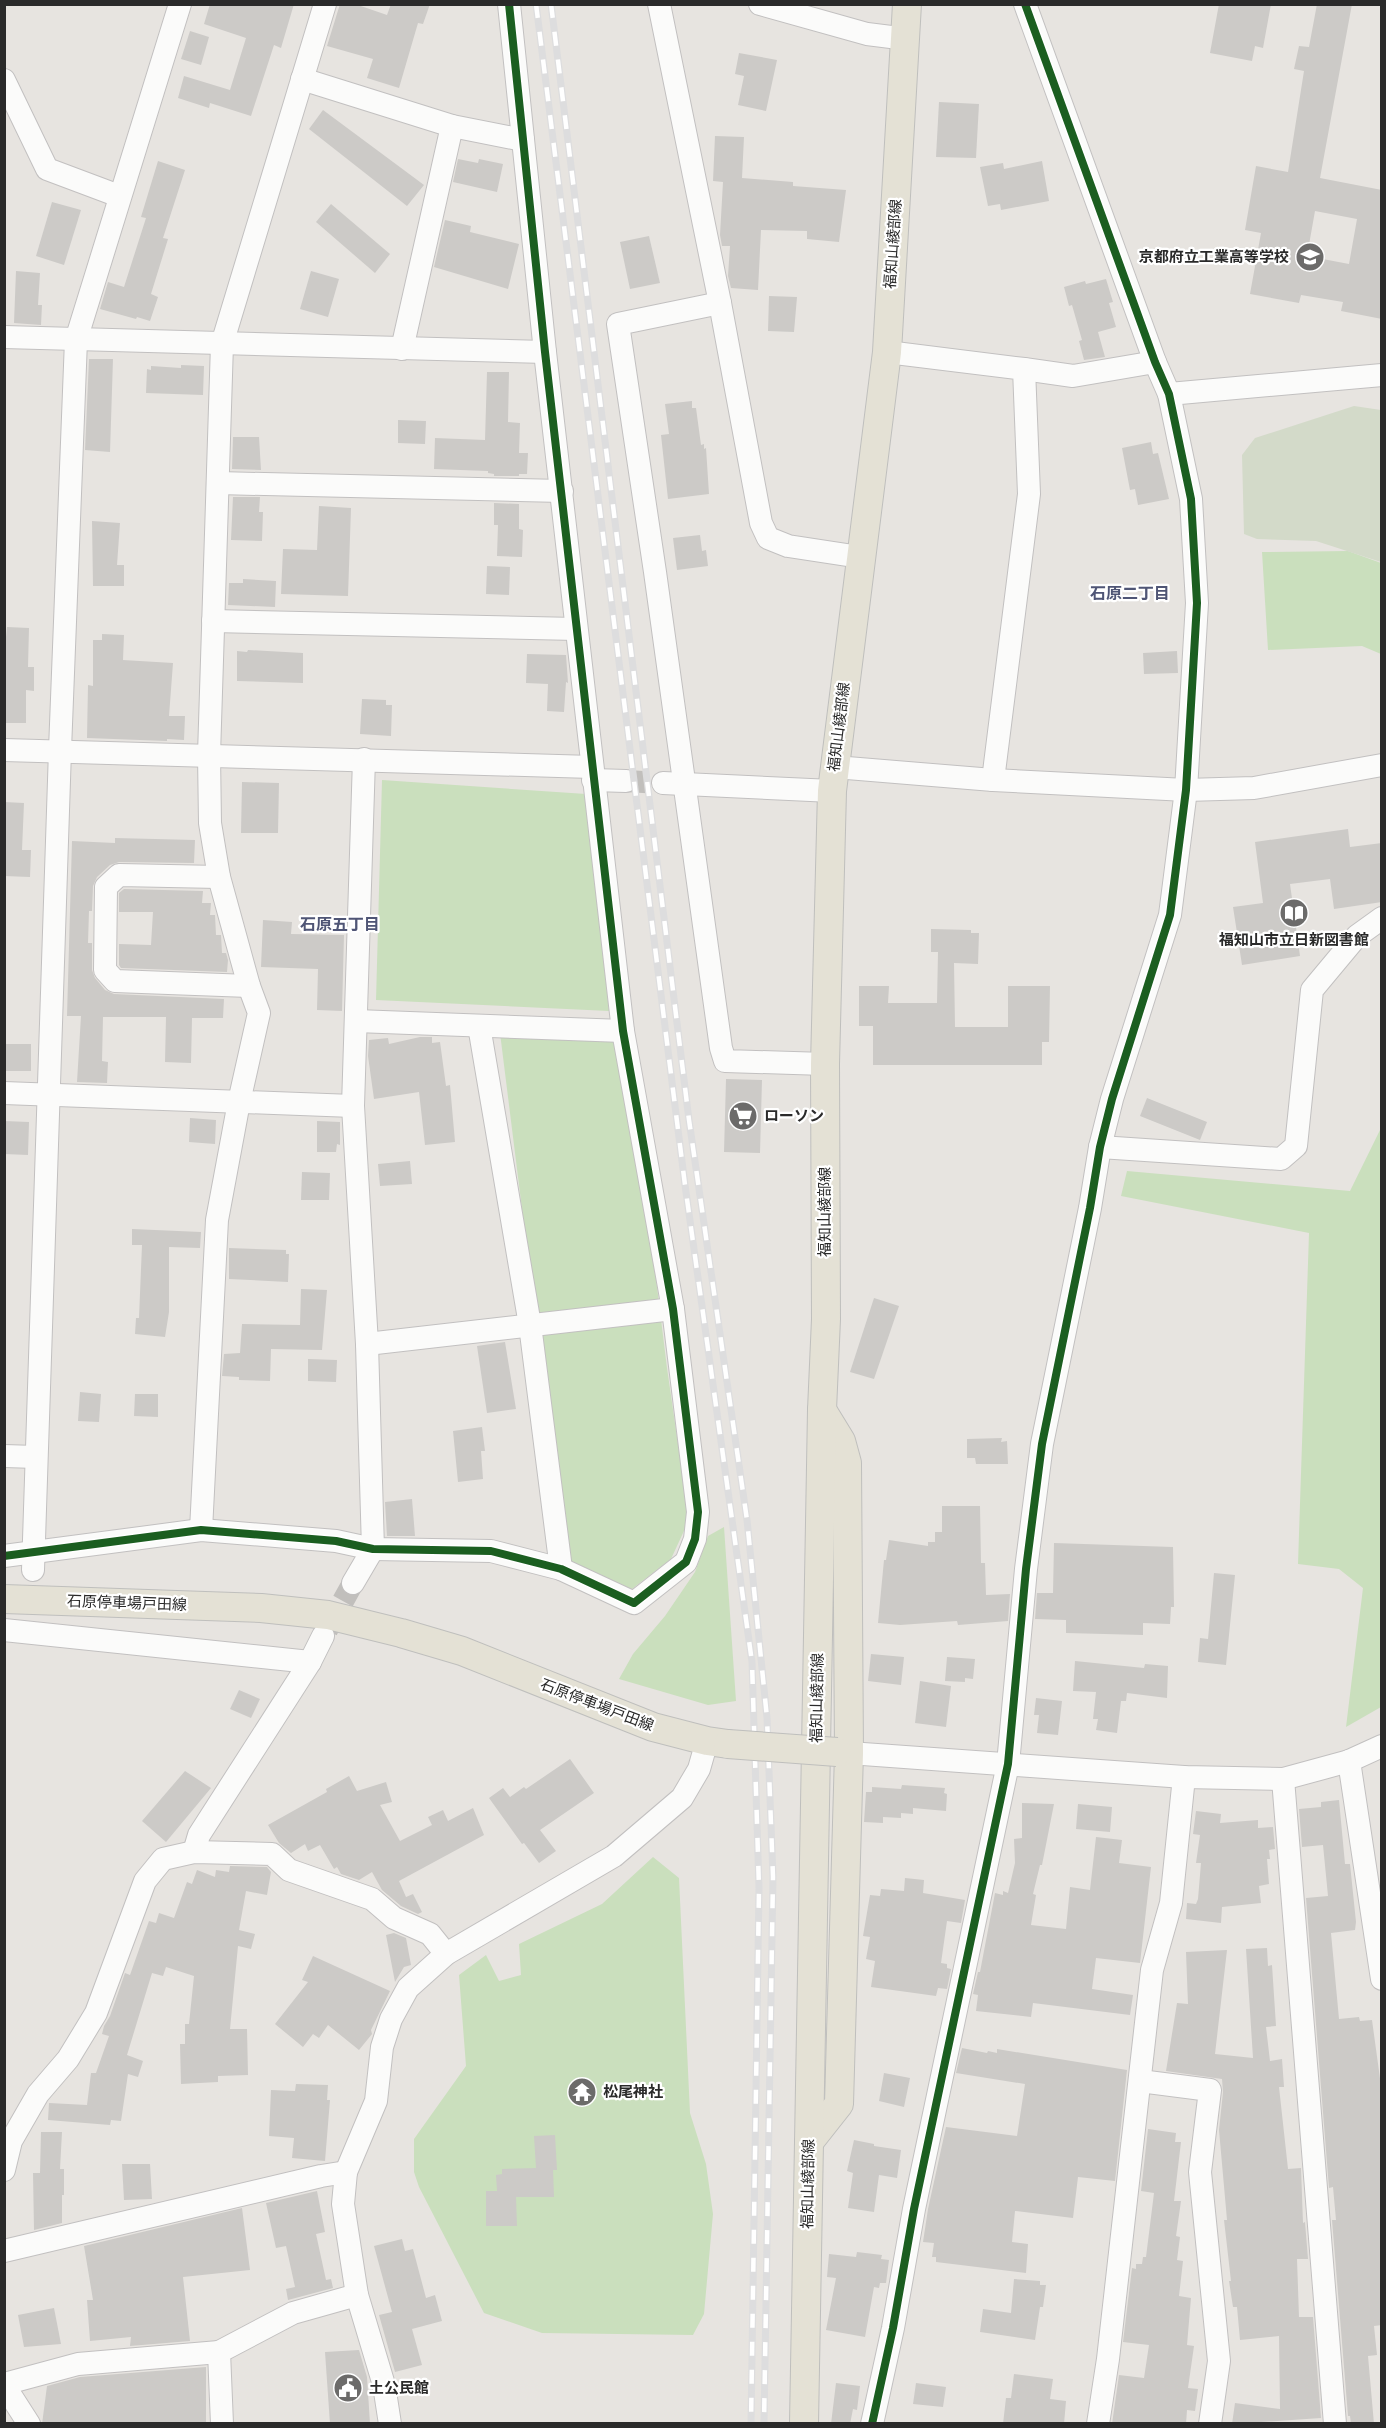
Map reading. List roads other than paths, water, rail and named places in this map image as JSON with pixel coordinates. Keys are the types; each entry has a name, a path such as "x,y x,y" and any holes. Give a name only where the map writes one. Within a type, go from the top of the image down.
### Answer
{"main road":[{"name":"福知山綾部線","path":"804,2424 822,1410 826,1319 825,1064 833,779 886,352 907,4"},
{"path":"809,2142 839,2104 847,1463 841,1441 822,1410"},
{"name":"石原停車場戸田線","path":"4,1599 261,1608 328,1615 462,1651 653,1727 718,1743 843,1753"}],"street":[{"path":"34,1561 60,750 76,340 180,4"},
{"path":"201,1530 217,1220 259,1012 249,986 219,877 210,823 209,755 222,344 325,4"},
{"path":"4,1556 34,1561 201,1530 336,1541 374,1549 491,1551 561,1569 633,1603 686,1562 695,1539 698,1512 673,1309 622,1031 545,352 509,4"},
{"path":"659,4 720,303 761,523 768,538 788,546 860,557"},
{"path":"760,4 867,33 906,39"},
{"path":"872,2424 893,2328 914,2209 1008,1764 1026,1569 1041,1444 1090,1208 1100,1147 1112,1099 1170,915 1186,790 1197,603 1191,500 1169,394 1155,362 1025,4"},
{"path":"302,79 452,126 523,140"},
{"path":"4,80 47,169 119,195"},
{"path":"402,349 452,126"},
{"path":"720,303 618,324 673,783 724,1060 825,1064"},
{"path":"4,337 545,352"},
{"path":"886,352 1073,376 1155,362"},
{"path":"993,780 1029,494 1024,369"},
{"path":"1169,394 1382,375"},
{"path":"218,483 562,491"},
{"path":"213,621 576,629"},
{"path":"4,750 364,759 592,773 626,781"},
{"path":"353,1583 374,1549 368,1344 354,1106 364,759"},
{"path":"673,783 833,779 993,780 1186,790 1254,788 1382,765"},
{"path":"219,877 119,875 106,887 105,970 115,981 249,986"},
{"path":"1100,1147 1281,1159 1296,1146 1312,990 1357,936 1382,918"},
{"path":"356,1021 622,1031"},
{"path":"479,1026 530,1325 561,1569"},
{"path":"4,1093 354,1106"},
{"path":"368,1344 673,1309"},
{"path":"4,1456 36,1457"},
{"path":"4,1630 32,1622 310,1662"},
{"path":"194,1852 199,1835 310,1662 323,1636"},
{"path":"390,2424 384,2385 357,2295 343,2204 346,2172 376,2101 382,2047 391,2019 408,1988 446,1954 614,1856 682,1798 718,1743"},
{"path":"843,1753 1184,1777 1283,1779 1349,1761 1382,1746"},
{"path":"1349,1761 1382,1979"},
{"path":"1098,2424 1108,2359 1152,1970 1171,1903 1184,1777"},
{"path":"1283,1779 1335,2424"},
{"path":"4,2170 11,2141 38,2094 68,2059 96,2013 145,1881 163,1860 194,1852 272,1854 289,1870 372,1899 394,1918 430,1934 446,1954"},
{"path":"1140,2081 1210,2090 1200,2172 1219,2361 1210,2424"},
{"path":"4,2250 346,2172"},
{"path":"29,2424 4,2384 78,2364 219,2352 293,2313 357,2295"},
{"path":"219,2352 222,2424"}],"tunnel":[{"path":"626,781 663,783"},
{"path":"327,1630 353,1583"}],"railway":[{"path":"536,4 685,1185 752,1662 759,1888 751,2424"},
{"path":"551,4 689,1120 747,1520 767,1718 773,1877 764,2424"}],"place":[{"name":"京都府立工業高等学校","path":"1310,257"},
{"name":"福知山市立日新図書館","path":"1294,913"},
{"name":"ローソン","path":"743,1116"},
{"name":"松尾神社","path":"582,2092"},
{"name":"土公民館","path":"348,2388"}],"district":[{"name":"石原二丁目","path":"1130,593"},
{"name":"石原五丁目","path":"340,924"}]}
